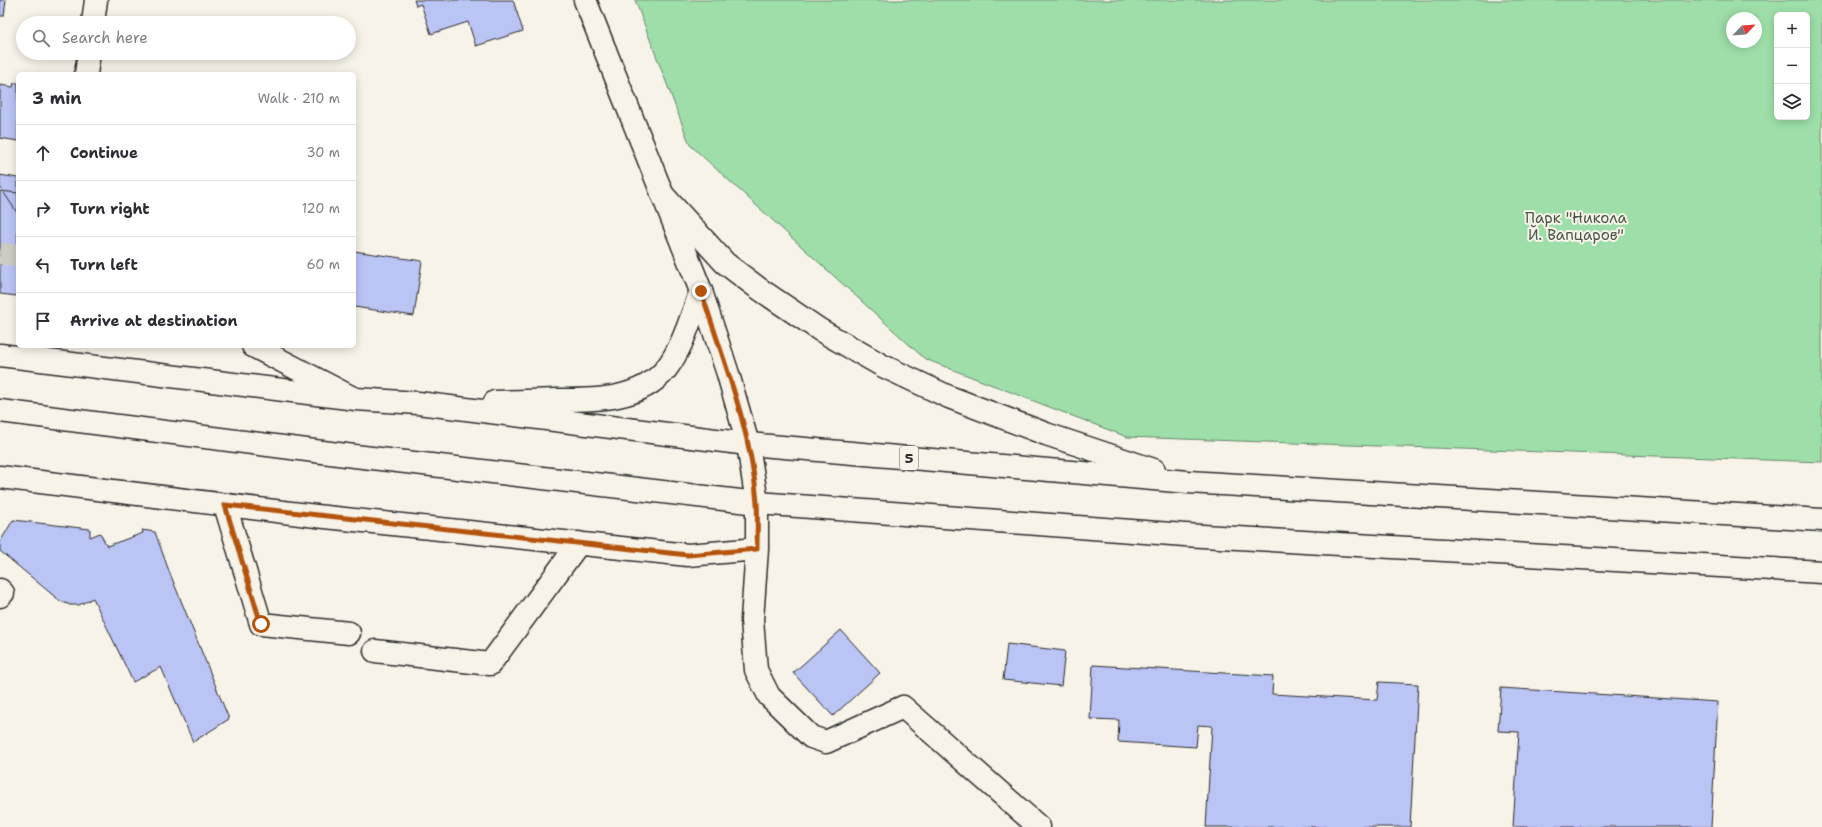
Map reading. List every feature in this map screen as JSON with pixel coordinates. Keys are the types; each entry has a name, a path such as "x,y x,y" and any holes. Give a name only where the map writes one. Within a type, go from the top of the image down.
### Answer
{"main road":[{"path":"94,16 96,0"},
{"path":"585,0 701,291 728,374 748,444 757,503 757,549 752,620 756,670 769,696 810,737 826,742 903,707 1039,827"},
{"path":"86,72 88,60"},
{"path":"662,194 725,263 758,288 820,330 883,366 950,397 1046,434 1188,482"},
{"path":"418,404 591,400 630,393 651,383 668,365 682,340 701,291"},
{"path":"257,348 356,399"},
{"name":"5","path":"0,355 356,399 418,404 748,444 1188,482 1822,520"},
{"path":"0,411 354,456 757,503 1185,535 1822,572"},
{"path":"0,477 225,505 688,555 757,549"},
{"path":"225,505 261,624 349,633"},
{"path":"375,651 490,664 579,543"},
{"path":"0,590 3,593 0,596"}],"green space":[{"name":"Парк \"Никола Й. Вапцаров\"","path":"635,0 1822,0 1822,462 1127,437 925,359 690,145"}],"building":[{"path":"0,0 6,0 4,16 0,16"},
{"path":"414,0 513,0 523,31 476,46 468,22 431,34 421,4 416,6"},
{"path":"14,83 16,83 16,141 0,138 0,85 13,87"},
{"path":"0,175 16,178 16,211 0,187"},
{"path":"0,191 16,193 16,296 0,294"},
{"path":"356,251 422,261 414,316 356,307"},
{"path":"13,520 90,529 90,537 100,533 107,546 143,533 142,530 155,532 169,571 229,719 193,742 161,667 133,682 93,598 79,605 70,605 60,601 0,551 0,542"},
{"path":"841,630 880,673 833,716 793,673"},
{"path":"1007,644 1065,651 1061,686 1003,680"},
{"path":"1093,665 1273,676 1272,694 1377,700 1379,682 1418,684 1410,827 1206,827 1212,726 1198,725 1196,747 1118,742 1119,720 1090,719"},
{"path":"1501,688 1718,702 1711,827 1513,827 1519,732 1498,731"}],"tunnel":[{"path":"0,253 16,256"}],"route":[{"path":"261,624 225,505 688,555 757,549 757,503 748,444 728,374 701,291"}]}
